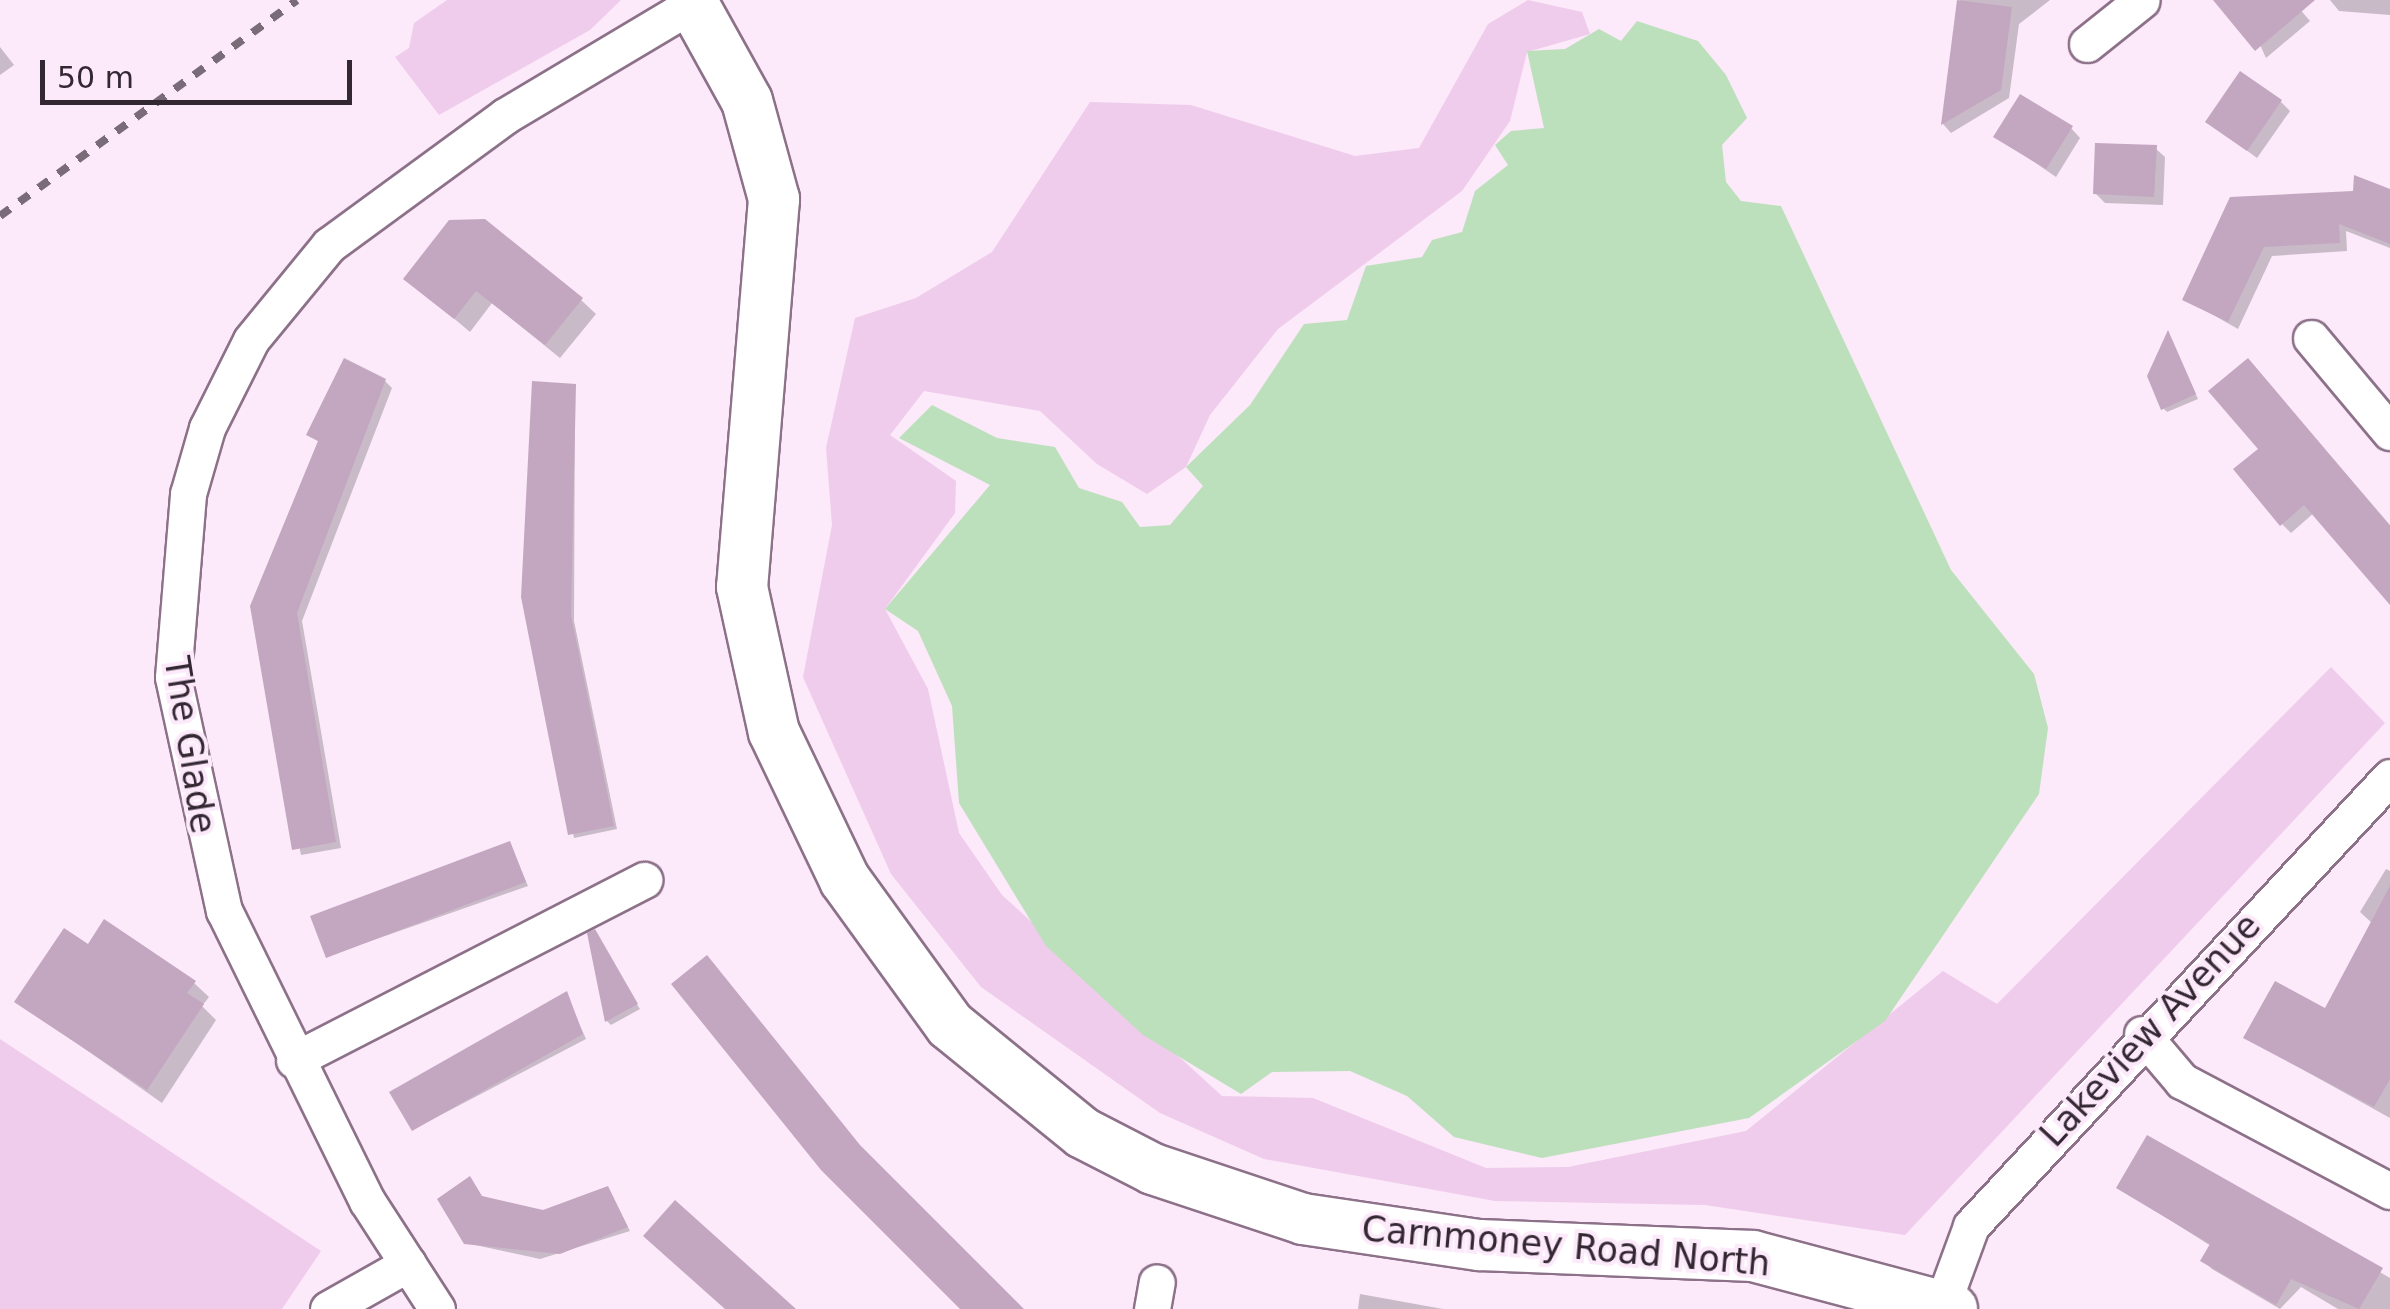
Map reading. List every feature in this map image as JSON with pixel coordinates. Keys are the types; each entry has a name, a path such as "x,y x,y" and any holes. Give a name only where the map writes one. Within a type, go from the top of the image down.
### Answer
{"street":[{"path":"2087,44 2142,0"},
{"name":"The Glade","path":"437,1309 294,1060 224,911 173,677 178,552 203,437 251,340 329,245 505,116 692,2"},
{"name":"Carnmoney Road North","path":"692,2 747,102 774,200 766,358 742,508 742,587 765,696 805,808 845,880 950,1025 1083,1133 1153,1169 1302,1219 1480,1245 1752,1256 1947,1307"},
{"path":"2311,338 2390,432"},
{"name":"Lakeview Avenue","path":"1947,1307 1971,1226 2142,1034 2389,778"},
{"path":"294,1060 644,880"},
{"path":"2142,1034 2182,1080 2390,1191"},
{"path":"328,1309 408,1264"}],"shaded area":[{"path":"447,0 621,0 590,30 439,115 395,57 409,48 414,23"},
{"path":"1528,0 1582,12 1590,34 1527,52 1510,121 1462,191 1278,329 1210,415 1186,467 1147,494 1097,464 1040,411 924,391 890,435 956,481 955,513 885,609 928,689 959,833 1002,895 1222,1096 1313,1098 1486,1168 1568,1167 1746,1131 1943,971 1997,1004 2331,667 2385,723 1905,1235 1705,1205 1495,1201 1264,1159 1160,1113 981,987 891,874 803,677 832,525 826,448 855,318 916,298 992,252 1090,102 1191,105 1355,156 1419,148 1488,24"},
{"path":"1637,21 1698,41 1726,75 1747,118 1722,145 1726,182 1741,201 1781,206 1951,570 2034,674 2048,728 2039,794 1885,1021 1749,1118 1542,1158 1454,1137 1407,1096 1350,1071 1272,1072 1241,1094 1143,1035 1046,946 959,803 952,706 918,631 885,609 990,485 899,438 932,405 997,438 1055,447 1079,488 1122,502 1140,527 1170,525 1203,486 1186,467 1250,405 1304,324 1347,320 1366,266 1422,257 1432,240 1462,232 1475,191 1508,165 1495,145 1511,131 1544,128 1527,51 1565,49 1599,29 1621,41"},
{"path":"0,1039 321,1251 282,1309 0,1309"}],"building":[{"path":"1957,0 2012,7 2001,90 1941,125"},
{"path":"2213,0 2315,0 2255,51"},
{"path":"2240,71 2282,100 2247,151 2205,122"},
{"path":"2020,94 2073,126 2046,169 1993,137"},
{"path":"2095,143 2157,145 2154,197 2093,194"},
{"path":"2354,175 2390,189 2390,244 2339,224 2340,243 2264,247 2228,322 2182,300 2230,197 2353,191"},
{"path":"485,219 583,298 545,345 476,291 454,319 403,279 449,220"},
{"path":"2168,330 2196,394 2161,410 2147,376"},
{"path":"344,358 386,379 297,613 336,842 292,850 250,606 318,441 306,435"},
{"path":"2248,358 2390,526 2390,605 2304,505 2280,526 2233,469 2258,449 2208,391"},
{"path":"532,381 576,384 571,615 614,826 568,835 521,597"},
{"path":"510,841 526,882 326,958 310,916"},
{"path":"2390,886 2390,1079 2374,1107 2243,1038 2275,981 2325,1008"},
{"path":"104,919 196,981 187,993 204,1004 147,1090 14,1002 64,928 88,944"},
{"path":"595,929 638,1004 605,1022 587,933"},
{"path":"707,955 860,1145 1024,1309 960,1309 821,1170 671,984"},
{"path":"567,991 583,1034 412,1131 389,1092"},
{"path":"2147,1135 2383,1268 2359,1309 2291,1279 2276,1305 2200,1261 2210,1244 2116,1188"},
{"path":"470,1176 482,1196 543,1210 608,1186 628,1227 560,1254 464,1244 437,1199"},
{"path":"675,1200 796,1309 725,1309 643,1236"}],"railway":[{"path":"0,216 297,0"}]}
